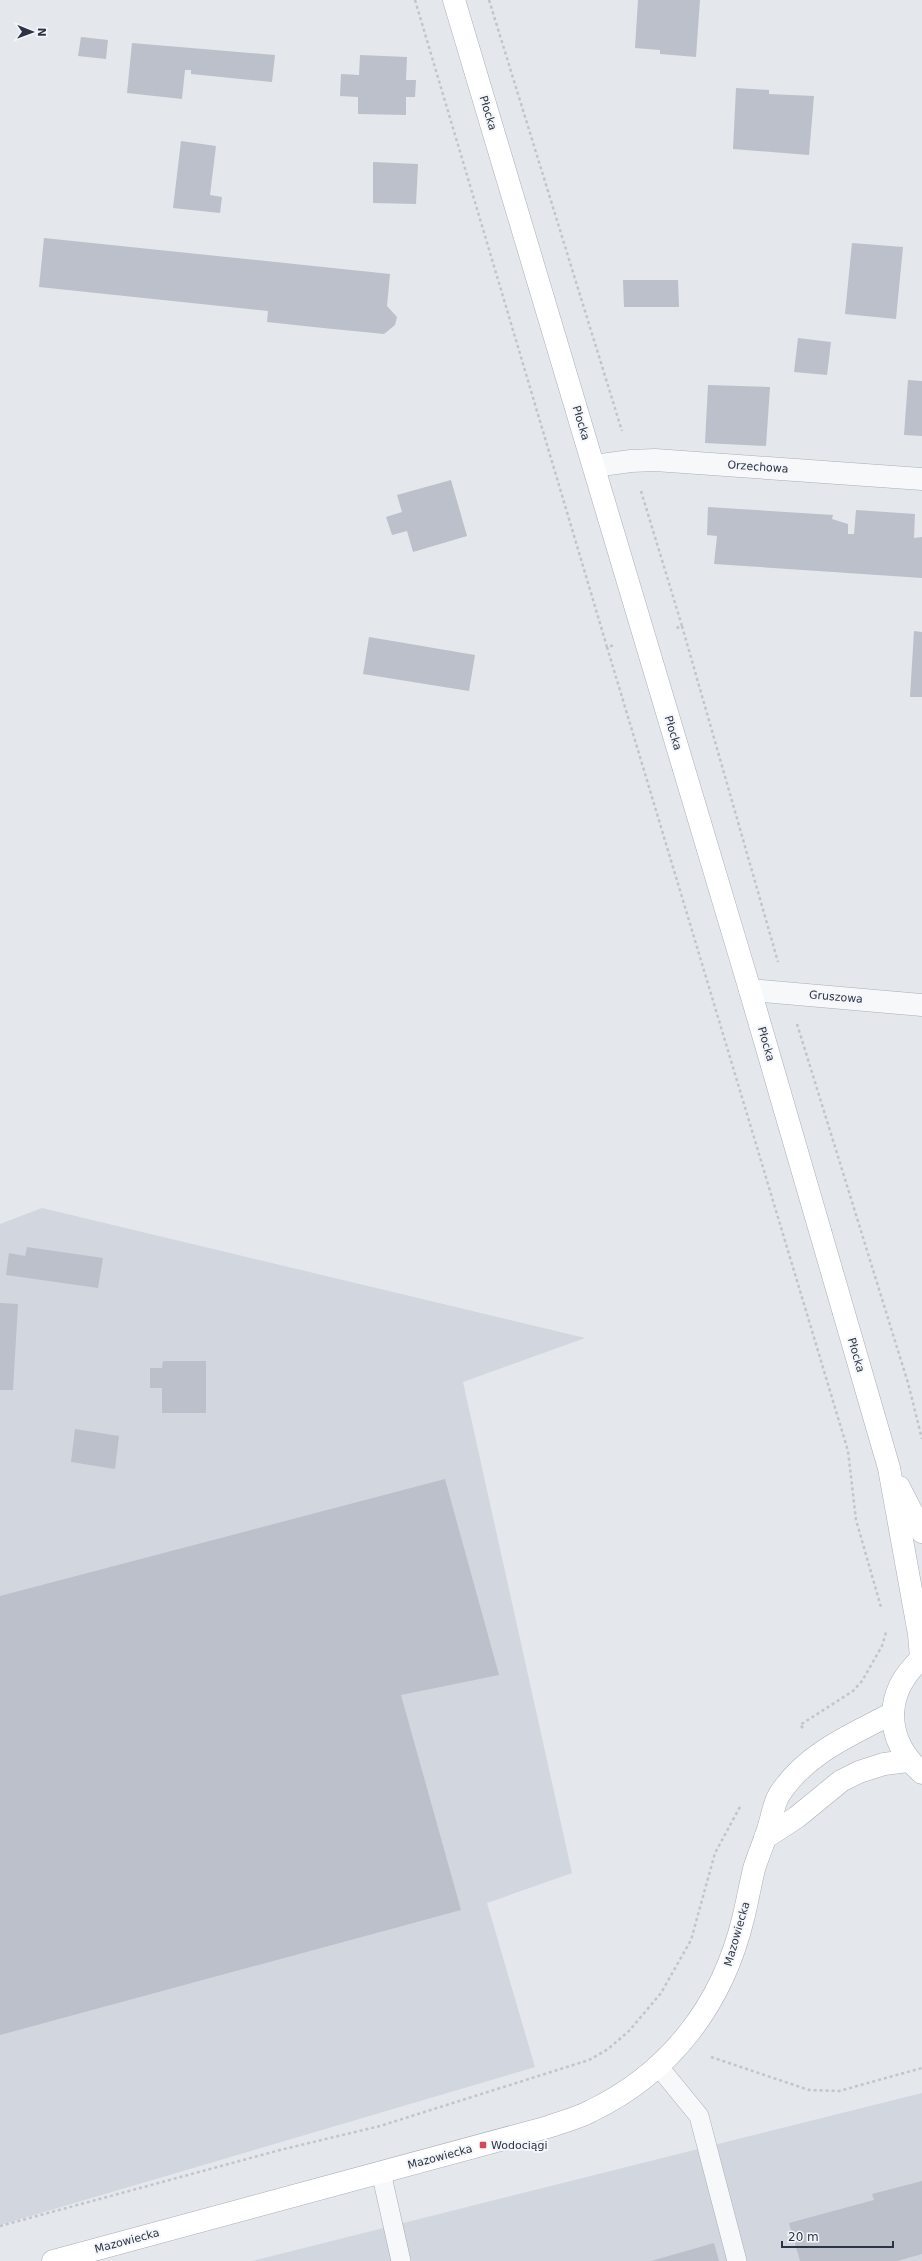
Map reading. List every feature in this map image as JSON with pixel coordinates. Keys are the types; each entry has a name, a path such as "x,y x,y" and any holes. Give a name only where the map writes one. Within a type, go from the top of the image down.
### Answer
{"street":[{"name":"Płocka","path":"454,0 750,990 889,1468 922,1658"},
{"name":"Orzechowa","path":"594,466 631,461 655,460 922,479"},
{"name":"Gruszowa","path":"750,990 787,992 922,1005"},
{"name":"Płocka","path":"889,1468 922,1532"},
{"path":"915,1767 896,1738 893,1713 897,1692 907,1674 922,1658"},
{"name":"Mazowiecka","path":"52,2261 548,2127 590,2112 621,2094 659,2067 692,2032 714,1998 731,1962 743,1920 754,1868 766,1838 779,1796 798,1772 820,1752 893,1713"},
{"path":"766,1838 797,1817 841,1781 859,1772 884,1764 915,1767"}],"lane":[{"path":"659,2067 699,2116 737,2261"},
{"path":"381,2172 401,2261"}],"path":[{"path":"682,626 787,992 908,1383 922,1439"},
{"path":"607,647 848,1451 856,1520 883,1614"},
{"path":"800,1725 844,1698 862,1681 882,1646 886,1627"},
{"path":"0,2226 280,2150 380,2126 589,2060 608,2049 629,2031 661,1993 691,1940 715,1853 745,1800"},
{"path":"711,2058 809,2090 825,2092 839,2091 922,2068"}],"shaded area":[{"path":"42,1208 585,1338 463,1382 572,1873 487,1903 535,2067 0,2225 0,1224"},
{"path":"922,2093 922,2261 252,2261"}],"building":[{"path":"638,0 700,0 696,57 660,54 660,50 635,48"},
{"path":"81,37 108,40 106,59 78,56"},
{"path":"132,43 275,55 272,82 191,74 191,70 185,70 182,99 127,93"},
{"path":"360,55 407,57 406,80 416,80 415,97 406,97 406,115 358,114 358,97 340,96 341,74 359,75"},
{"path":"736,88 769,90 769,94 814,96 809,155 733,149"},
{"path":"181,141 216,146 210,195 222,197 220,213 173,208"},
{"path":"373,162 418,164 416,204 373,203"},
{"path":"44,238 390,274 387,306 397,317 395,325 384,334 267,322 268,311 39,287"},
{"path":"852,243 903,247 896,319 845,314"},
{"path":"623,280 678,280 679,307 624,307"},
{"path":"798,338 831,342 827,375 794,372"},
{"path":"908,380 922,381 922,436 904,435"},
{"path":"708,385 770,387 766,446 705,443"},
{"path":"451,480 467,536 413,552 407,531 392,535 386,517 402,512 397,495"},
{"path":"708,507 833,515 832,519 848,524 848,534 854,534 856,510 915,514 914,538 922,537 922,578 714,564 717,536 707,535"},
{"path":"914,631 922,632 922,697 910,697"},
{"path":"369,637 475,655 469,691 363,674"},
{"path":"27,1247 103,1258 98,1288 6,1275 9,1253 25,1256"},
{"path":"0,1303 18,1304 13,1390 0,1390"},
{"path":"163,1361 206,1361 206,1413 162,1413 162,1388 150,1388 150,1368 162,1368"},
{"path":"75,1429 119,1436 115,1469 71,1462"},
{"path":"445,1479 499,1675 401,1695 461,1910 0,2035 0,1596"},
{"path":"922,2181 922,2254 897,2261 800,2261 789,2223 874,2200 872,2194"},
{"path":"714,2243 719,2261 651,2261"}],"place":[{"name":"Wodociągi","path":"483,2145"}]}
